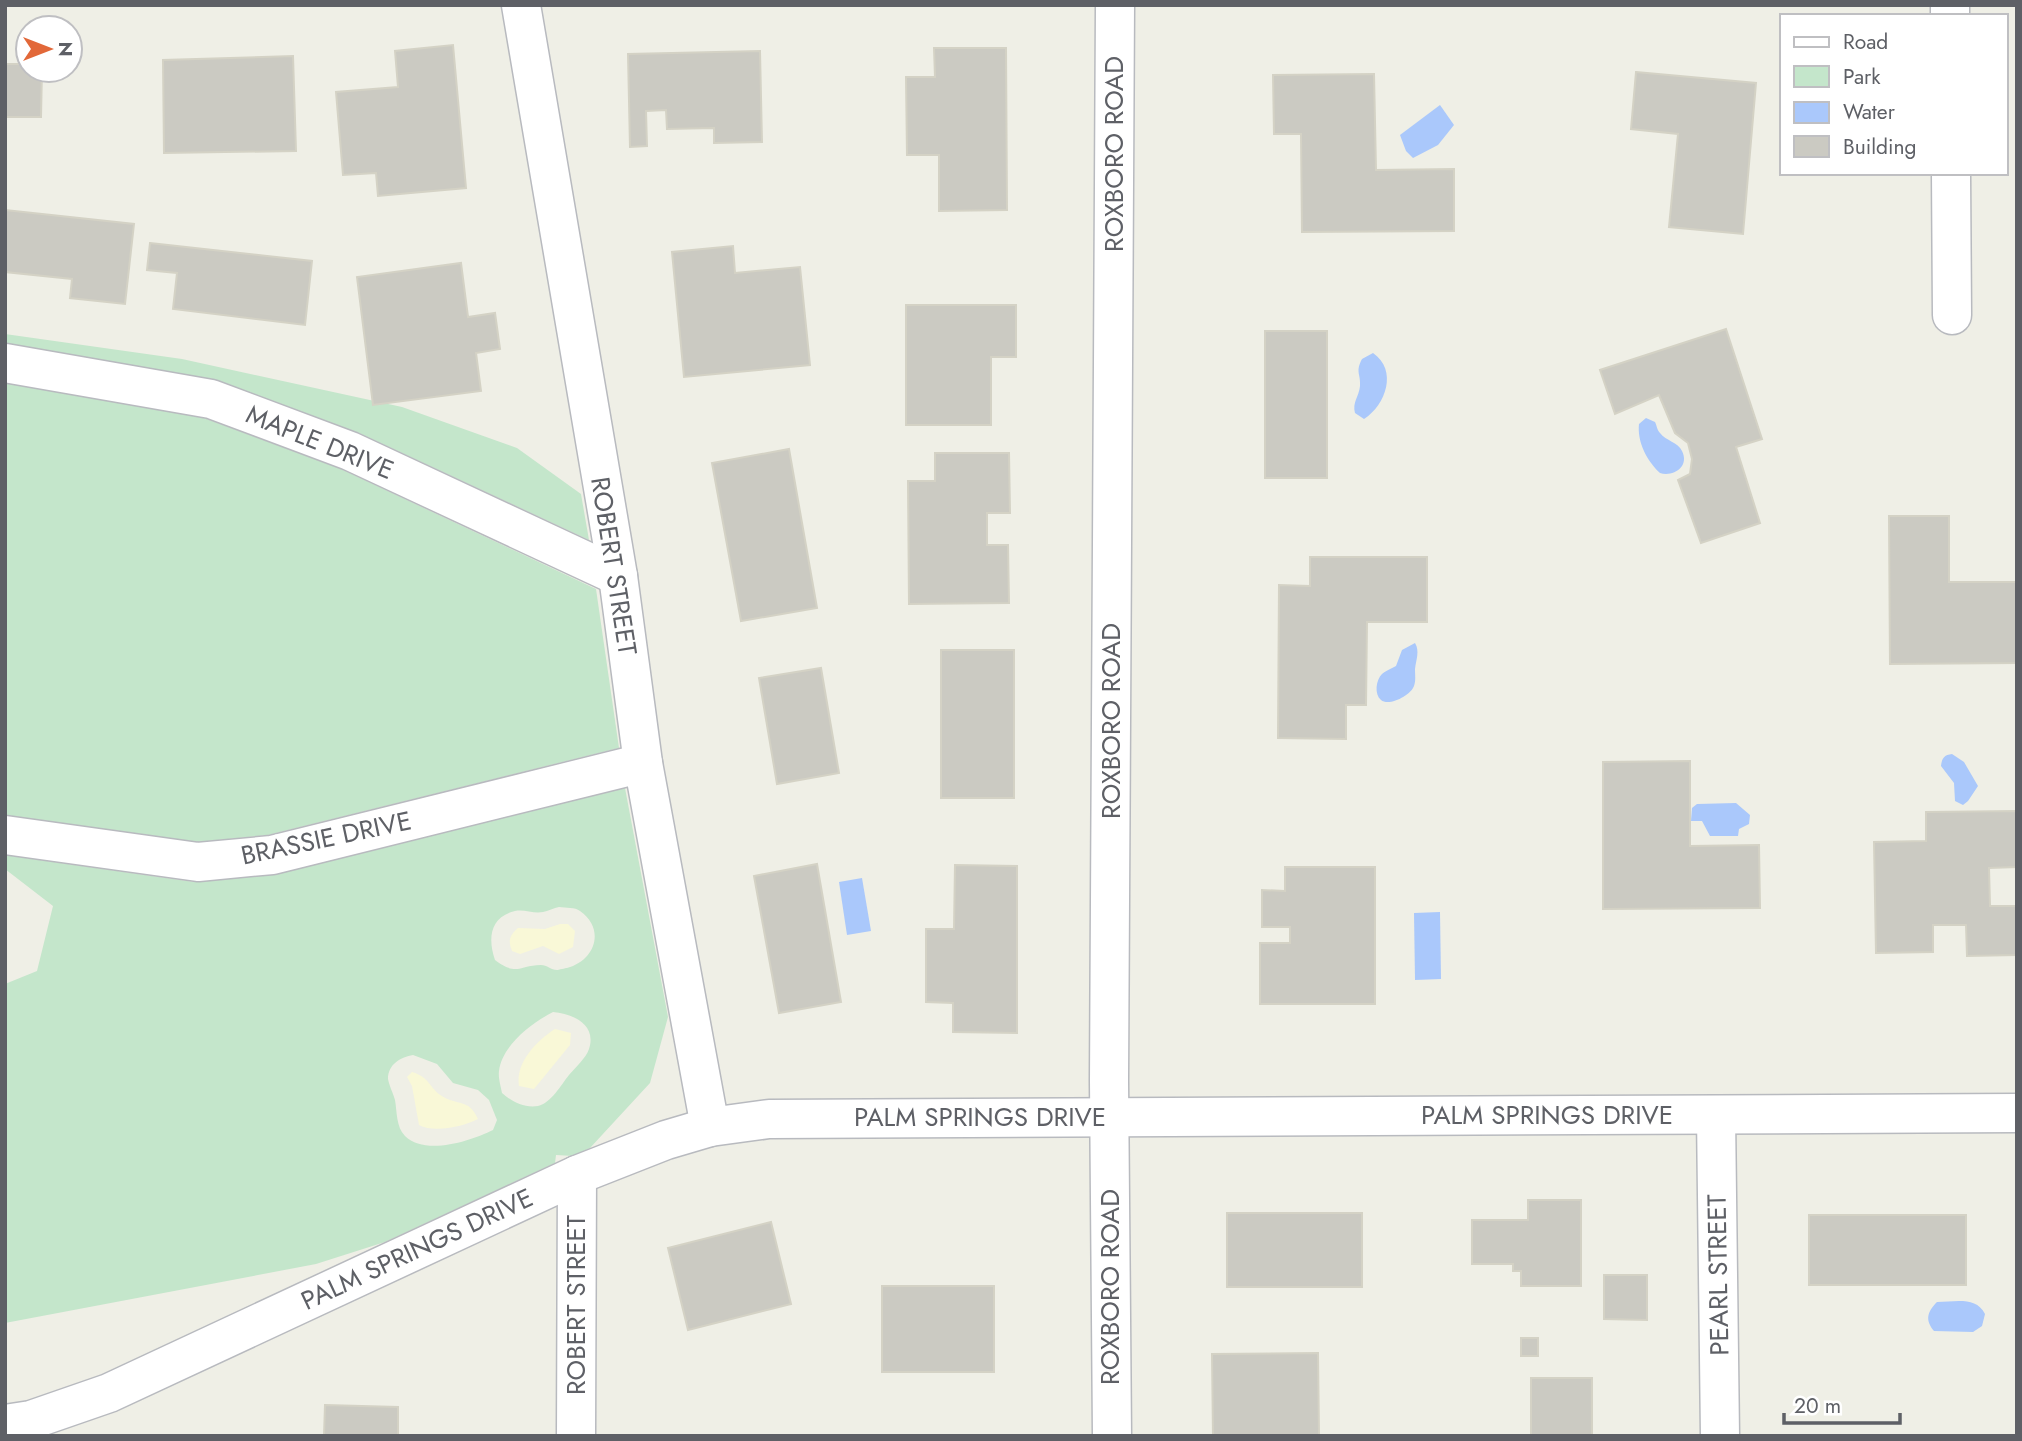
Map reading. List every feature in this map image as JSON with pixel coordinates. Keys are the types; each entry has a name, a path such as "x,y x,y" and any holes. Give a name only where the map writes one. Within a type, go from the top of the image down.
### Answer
{"street":[{"name":"ROBERT STREET","path":"521,5 618,576 643,763 710,1127"},
{"name":"ROXBORO ROAD","path":"1112,1436 1109,1116 1115,5"},
{"path":"1951,175 1952,315"},
{"name":"MAPLE DRIVE","path":"5,363 211,399 350,451 618,576"},
{"name":"BRASSIE DRIVE","path":"5,835 198,862 272,855 643,763"},
{"name":"PALM SPRINGS DRIVE","path":"23,1427 109,1393 577,1175 666,1140 710,1127 769,1119 2017,1113"},
{"name":"PEARL STREET","path":"1716,1115 1720,1436"},
{"name":"ROBERT STREET","path":"576,1436 577,1175"}],"green space":[{"path":"5,334 182,359 402,407 517,448 581,494 589,540 361,434 219,381 5,343"},
{"path":"5,383 204,418 341,469 596,589 619,748 268,835 198,842 5,815"},
{"path":"625,788 668,1017 650,1083 590,1148 573,1156 556,1155 555,1163 385,1242 316,1264 5,1323 5,984 37,971 53,906 5,869 5,855 194,882 275,874","holes":["559,907 578,910 588,918 593,927 594,944 584,959 557,970 541,965 514,969 495,960 491,937 500,918 515,911 545,912","553,1012 582,1022 590,1033 589,1049 547,1101 538,1106 523,1105 502,1093 499,1074 501,1061 519,1036","413,1055 437,1064 453,1083 478,1090 489,1100 497,1120 493,1130 461,1142 436,1146 414,1142 405,1136 398,1124 395,1100 388,1079 393,1065"]}],"sand":[{"path":"568,924 575,931 573,947 559,954 543,946 520,954 512,951 510,938 518,928 545,929"},
{"path":"555,1029 571,1033 570,1045 534,1089 519,1086 520,1069 528,1053"},
{"path":"412,1072 426,1080 447,1099 467,1105 478,1119 448,1128 432,1129 419,1125 412,1086 407,1077"}],"water":[{"path":"1440,105 1454,125 1438,145 1413,158 1406,151 1400,135"},
{"path":"1373,353 1381,360 1385,369 1386,387 1378,405 1364,419 1355,413 1354,409 1360,386 1359,367 1362,359"},
{"path":"1646,418 1655,422 1658,431 1682,451 1684,462 1679,470 1670,474 1660,473 1647,457 1639,431 1639,424"},
{"path":"1415,643 1417,652 1412,689 1394,701 1381,700 1377,691 1380,677 1396,666 1402,650"},
{"path":"1952,754 1964,762 1978,786 1963,805 1955,801 1954,783 1941,766 1944,757"},
{"path":"1736,803 1750,815 1749,824 1739,829 1738,836 1710,836 1702,821 1691,821 1692,808 1697,804"},
{"path":"862,878 871,931 847,935 839,882"},
{"path":"1440,912 1441,979 1415,980 1414,913"},
{"path":"1937,1302 1971,1302 1985,1314 1982,1326 1973,1332 1934,1331 1928,1316"}],"building":[{"path":"453,45 466,188 378,196 376,173 343,175 336,92 398,87 395,51"},
{"path":"934,48 1006,48 1007,210 939,211 939,155 907,155 906,77 935,77"},
{"path":"760,51 762,142 714,143 714,128 667,129 666,110 646,111 647,146 630,147 628,54"},
{"path":"293,56 296,151 164,153 163,60"},
{"path":"5,64 14,64 14,84 42,84 41,117 5,117"},
{"path":"1636,72 1756,83 1743,234 1669,227 1678,134 1631,129"},
{"path":"1374,74 1376,170 1454,169 1454,231 1302,232 1301,134 1274,134 1273,75"},
{"path":"5,210 134,224 125,304 70,298 72,279 5,272"},
{"path":"150,243 312,261 305,325 173,309 177,273 147,270"},
{"path":"733,246 735,273 800,267 810,365 684,377 672,252"},
{"path":"461,263 468,317 495,313 500,349 476,353 481,391 373,405 357,277"},
{"path":"906,305 1016,305 1016,357 991,357 991,425 906,425"},
{"path":"1726,329 1762,439 1736,447 1760,523 1701,543 1678,480 1690,474 1692,459 1688,443 1675,433 1659,395 1615,414 1600,370"},
{"path":"1265,331 1327,331 1327,478 1265,478"},
{"path":"789,449 817,608 741,621 712,463"},
{"path":"935,453 1009,453 1010,513 987,513 987,545 1008,545 1009,603 909,604 908,481 935,481"},
{"path":"1889,516 1949,516 1949,582 2017,582 2017,663 1890,664"},
{"path":"1310,557 1427,557 1427,622 1367,622 1366,705 1346,705 1346,739 1278,738 1279,585 1310,586"},
{"path":"941,650 1014,650 1014,798 941,798"},
{"path":"821,668 839,773 777,784 759,678"},
{"path":"1690,761 1690,846 1759,845 1760,908 1603,909 1603,762"},
{"path":"2017,811 2017,867 1989,868 1990,906 2017,906 2017,955 1967,956 1966,925 1933,925 1933,952 1876,953 1874,842 1926,841 1926,812"},
{"path":"817,864 841,1002 779,1013 754,876"},
{"path":"955,865 1017,866 1017,1033 953,1032 953,1003 926,1002 926,929 954,929"},
{"path":"1285,867 1375,867 1375,1004 1260,1004 1260,943 1290,943 1290,927 1262,927 1262,890 1285,891"},
{"path":"1528,1200 1581,1200 1581,1286 1521,1286 1521,1271 1513,1271 1513,1264 1472,1264 1472,1220 1528,1220"},
{"path":"1227,1213 1362,1213 1362,1287 1227,1287"},
{"path":"1809,1215 1966,1215 1966,1285 1809,1285"},
{"path":"771,1222 791,1304 688,1330 668,1248"},
{"path":"1604,1275 1647,1275 1647,1320 1604,1319"},
{"path":"882,1286 994,1286 994,1372 882,1372"},
{"path":"1521,1338 1538,1338 1538,1356 1521,1356"},
{"path":"1318,1353 1319,1436 1213,1436 1212,1354"},
{"path":"1531,1378 1592,1378 1592,1436 1531,1436"},
{"path":"325,1405 398,1407 398,1436 324,1436"}]}
